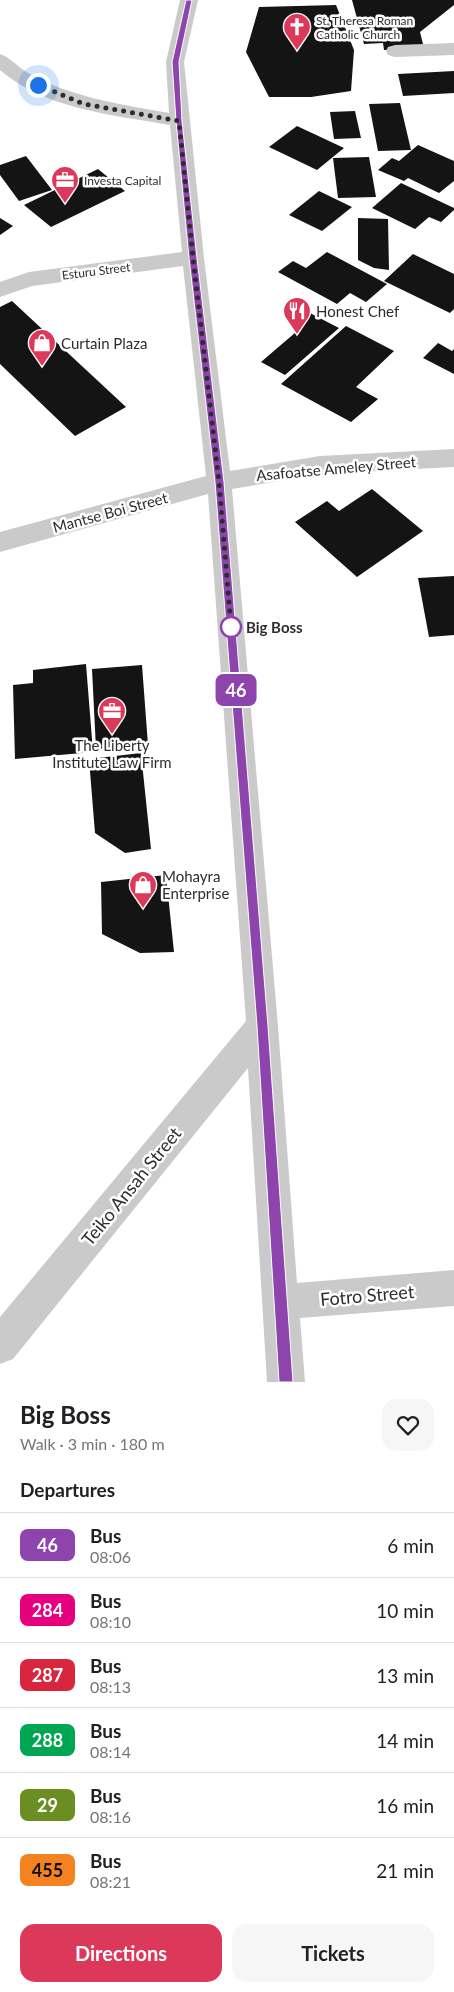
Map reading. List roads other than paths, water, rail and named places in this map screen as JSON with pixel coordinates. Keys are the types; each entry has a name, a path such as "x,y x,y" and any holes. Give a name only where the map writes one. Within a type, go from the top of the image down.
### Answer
{"street":[{"path":"189,0 175,62 179,121 219,482 262,1026 286,1382"},
{"path":"395,51 454,49"},
{"path":"0,60 22,78 84,104 179,121"},
{"name":"Esturu Street","path":"0,290 29,279 193,258"},
{"name":"Asafoatse Ameley Street","path":"219,482 278,470 454,458"},
{"name":"Mantse Boi Street","path":"0,542 219,482"},
{"name":"Teiko Ansah Street","path":"0,1346 262,1026"},
{"name":"Fotro Street","path":"281,1302 454,1288"}],"place":[{"name":"St. Theresa Roman Catholic Church","path":"297,51"},
{"name":"Investa Capital","path":"65,204"},
{"name":"Honest Chef","path":"297,335"},
{"name":"Curtain Plaza","path":"42,367"},
{"name":"Big Boss","path":"231,627"},
{"name":"The Liberty Institute Law Firm","path":"112,735"},
{"name":"Mohayra Enterprise","path":"143,909"}]}
